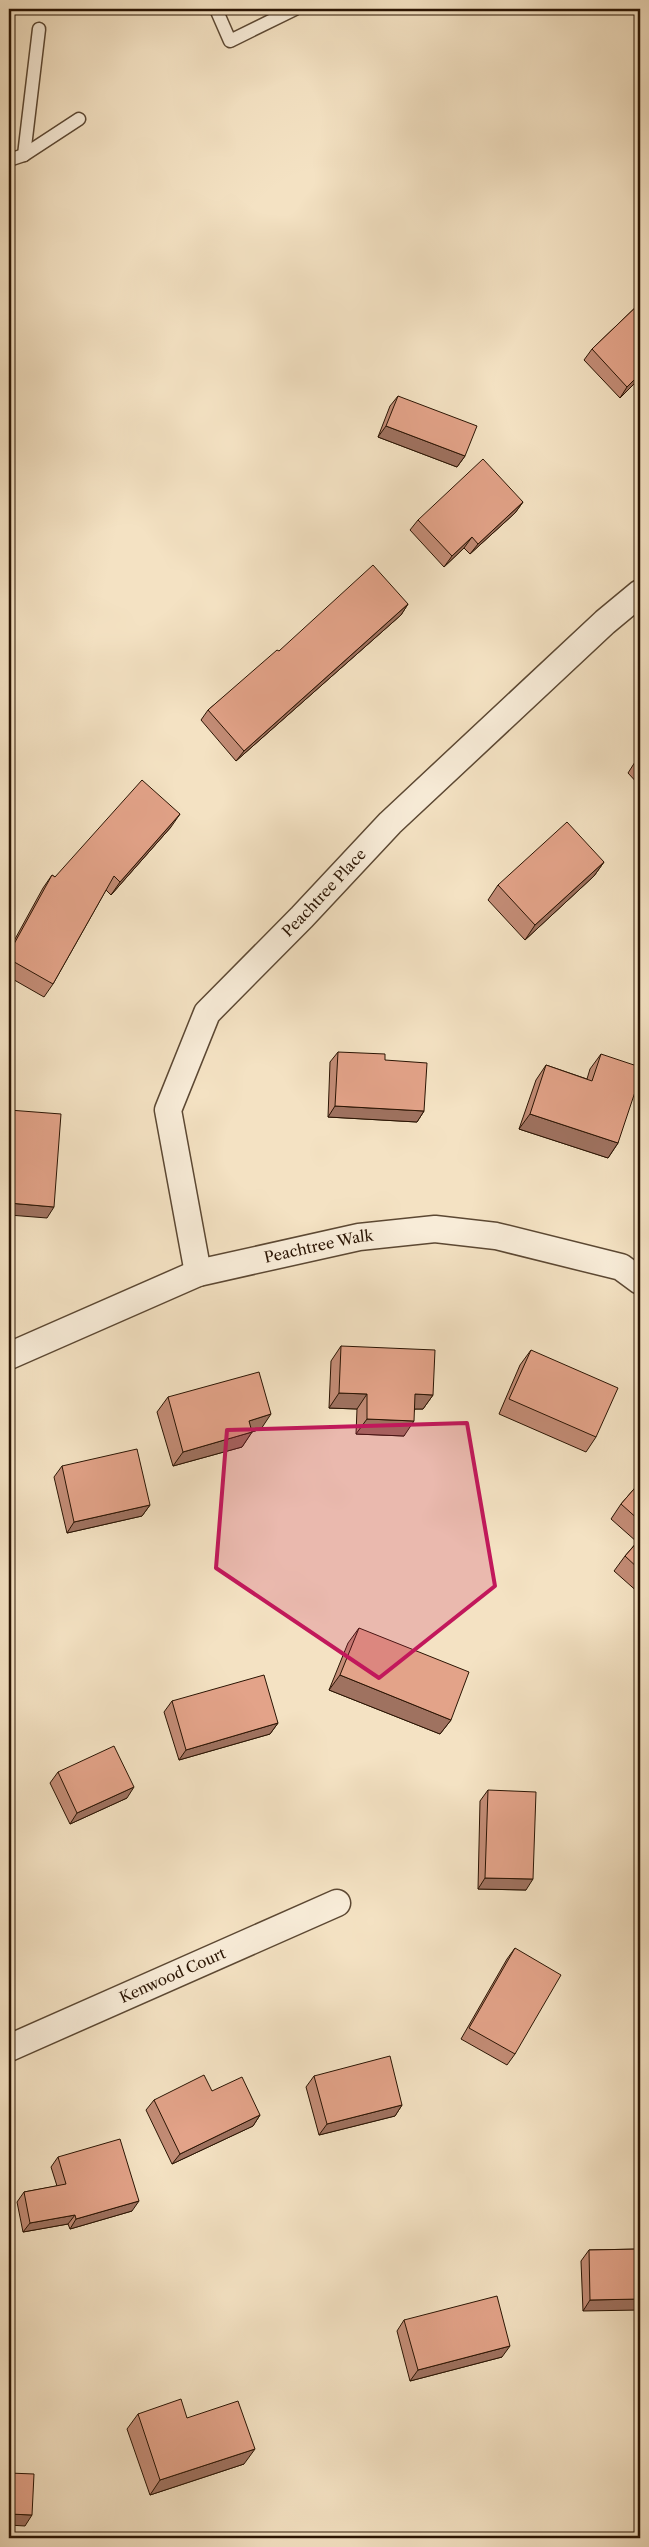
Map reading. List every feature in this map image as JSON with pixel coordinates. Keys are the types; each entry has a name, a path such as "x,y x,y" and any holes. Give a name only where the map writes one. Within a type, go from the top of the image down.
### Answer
{"street":[{"name":"Peachtree Place","path":"198,1273 168,1110 208,1013 390,823 605,622 640,593"},
{"name":"Peachtree Walk","path":"9,1356 198,1273 359,1237 435,1229 496,1236 621,1267 640,1281"},
{"name":"Kenwood Court","path":"9,2048 337,1903"}],"lane":[{"path":"216,9 230,41 295,9"},
{"path":"24,155 39,29"},
{"path":"9,160 24,155 79,119"}],"highlighted area":[{"path":"467,1423 495,1586 379,1678 216,1568 227,1430"}],"building":[{"path":"9,9 13,9 9,34"},
{"path":"640,303 640,374 627,387 592,349"},
{"path":"398,396 477,426 465,456 386,426"},
{"path":"483,459 523,502 478,544 472,537 452,556 418,520"},
{"path":"373,565 408,604 244,751 208,710 277,650 279,651"},
{"path":"640,758 640,767 635,762"},
{"path":"142,780 180,814 120,882 114,876 53,984 9,959 9,953 52,875 55,877"},
{"path":"567,822 604,862 535,925 498,885"},
{"path":"338,1052 385,1054 385,1060 427,1063 424,1111 335,1106"},
{"path":"601,1054 640,1067 640,1077 618,1143 530,1114 546,1065 592,1081"},
{"path":"9,1110 61,1114 54,1207 9,1203"},
{"path":"341,1346 435,1350 433,1395 415,1394 414,1421 367,1419 367,1394 339,1393"},
{"path":"531,1350 618,1388 596,1437 509,1399"},
{"path":"259,1372 271,1414 249,1421 252,1432 183,1452 168,1397"},
{"path":"137,1449 150,1505 74,1522 62,1466"},
{"path":"640,1482 640,1521 621,1504"},
{"path":"640,1539 640,1570 625,1556"},
{"path":"359,1628 469,1672 451,1720 340,1675"},
{"path":"264,1675 278,1723 186,1750 172,1701"},
{"path":"114,1746 134,1787 77,1813 58,1772"},
{"path":"488,1790 536,1792 533,1879 485,1878"},
{"path":"515,1948 561,1975 515,2054 469,2028"},
{"path":"390,2056 402,2105 327,2124 314,2076"},
{"path":"204,2075 212,2091 242,2077 260,2115 180,2154 154,2100"},
{"path":"120,2139 139,2201 76,2219 75,2215 30,2223 24,2192 66,2184 58,2157"},
{"path":"640,2249 640,2299 590,2300 589,2250"},
{"path":"497,2296 510,2346 418,2370 404,2320"},
{"path":"181,2399 187,2418 238,2401 255,2449 160,2480 138,2414"},
{"path":"9,2473 34,2474 32,2515 9,2514"}]}
